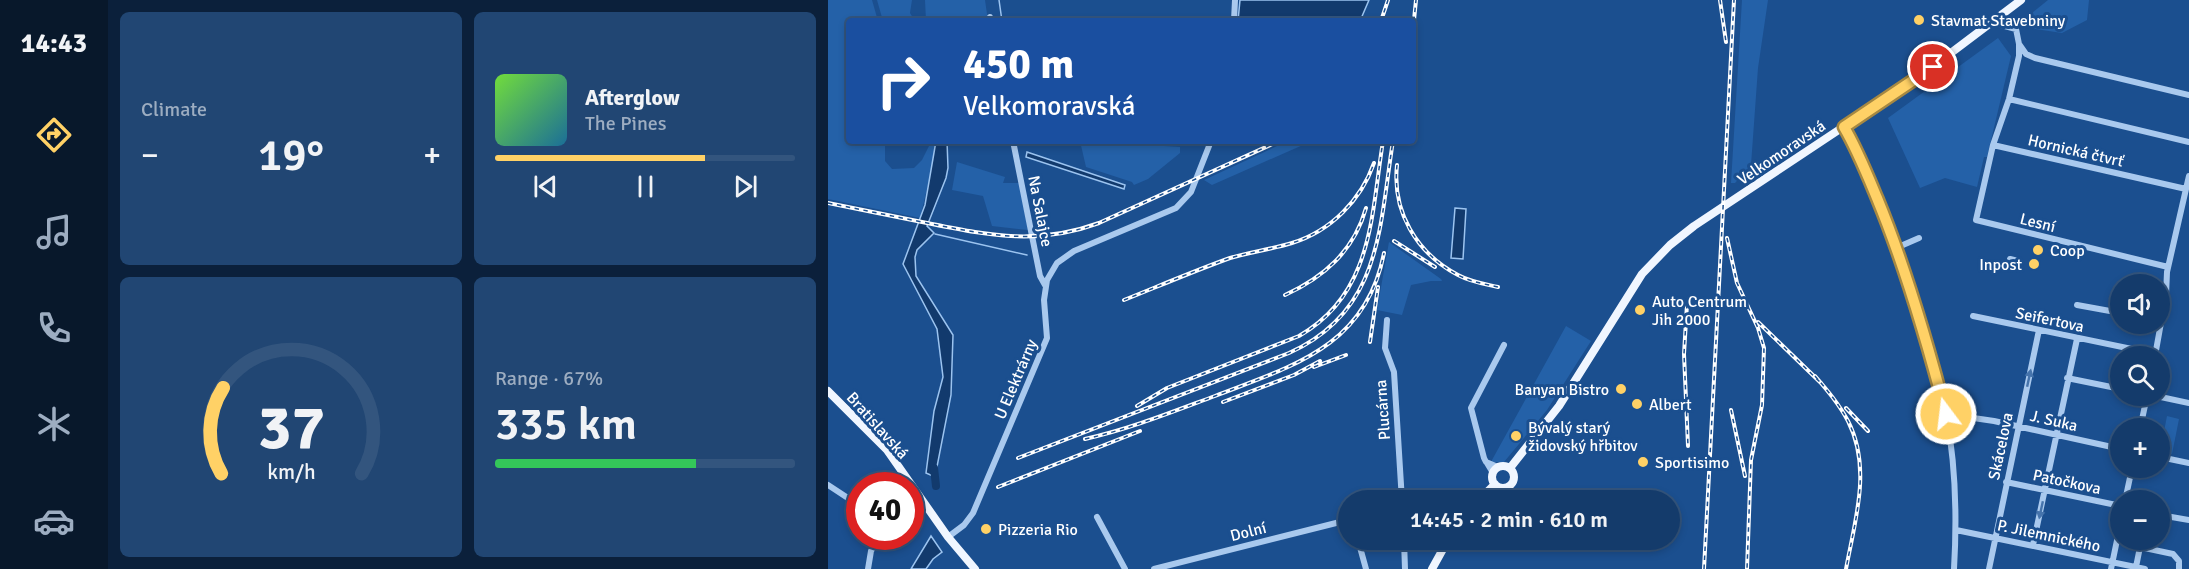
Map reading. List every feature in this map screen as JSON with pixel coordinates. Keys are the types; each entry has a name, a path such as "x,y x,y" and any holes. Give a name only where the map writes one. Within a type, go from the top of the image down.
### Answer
{"main road":[{"name":"Velkomoravská","path":"1510,468 1559,406 1642,274 1670,245 1731,201 1928,70 2021,0"},
{"name":"Bratislavská","path":"828,391 887,450 902,472"},
{"path":"1503,466 1510,468 1514,475 1511,484 1504,487 1495,484 1493,478 1496,470 1503,466"},
{"path":"1489,490 1495,484"},
{"name":"Bratislavská","path":"924,504 975,569"},
{"path":"1432,569 1442,550"}],"street":[{"path":"1234,18 1235,0"},
{"path":"1993,145 2010,99 2019,56 2016,29 2001,26 1995,20"},
{"path":"2019,44 2026,54 2035,58 2189,94"},
{"path":"2019,56 2026,54"},
{"name":"Hornická čtvrť","path":"2010,99 2189,142"},
{"path":"1844,127 1865,171 1896,248 1919,315 1946,414 1954,472 1956,530 1954,569"},
{"name":"Na Salajce","path":"1014,144 1040,276 1045,285"},
{"path":"1045,285 1053,269 1063,258 1074,251 1167,214 1182,203 1191,192 1210,144"},
{"name":"Hornická čtvrť","path":"1993,145 2186,189"},
{"name":"Lesní","path":"1993,145 1976,220 2168,267"},
{"path":"2167,274 2189,176"},
{"path":"1896,248 1919,238"},
{"path":"2010,259 2018,261"},
{"name":"U Elektrárny","path":"948,537 964,525 973,513 1047,338 1045,285"},
{"path":"2077,305 2110,311"},
{"name":"Seifertova","path":"1973,316 2110,346"},
{"name":"Plucárna","path":"1387,320 1385,348 1394,372 1401,490"},
{"name":"Skácelova","path":"1989,569 2038,330"},
{"path":"2033,545 2077,339"},
{"path":"1496,470 1486,462 1483,455 1471,408 1504,345"},
{"path":"2067,378 2110,387"},
{"path":"2170,399 2189,403"},
{"name":"J. Suka","path":"1946,414 1957,414 2018,426 2110,447"},
{"path":"2170,459 2189,463"},
{"name":"Patočkova","path":"2006,482 2110,505"},
{"path":"828,485 846,497"},
{"path":"2170,517 2189,520"},
{"path":"1097,518 1125,569"},
{"name":"Dolní","path":"1154,569 1338,523"},
{"name":"P. Jilemnického","path":"1956,530 2033,545 2112,566 2145,569"},
{"path":"2136,567 2140,548 2173,554 2179,561 2179,569"},
{"path":"868,569 872,550"},
{"path":"1361,550 1366,569"},
{"path":"1404,550 1405,569"},
{"path":"2112,566 2115,550"}],"shaded area":[{"path":"828,0 872,0 877,18 846,18 846,144 885,144 885,161 892,169 914,168 922,160 930,144 936,144 932,168 920,218 828,199"},
{"path":"877,0 912,0 910,13 913,18 882,18"},
{"path":"925,0 985,0 988,18 926,18"},
{"path":"1240,0 1369,0 1361,18 1238,18"},
{"path":"1742,0 1768,0 1758,68 1751,165 1735,183 1731,183"},
{"path":"2048,0 2089,0 2087,20 2062,33 2016,26"},
{"path":"1998,38 2011,56 1987,157 1984,157 1977,187 1945,178 1920,188 1888,118"},
{"path":"935,144 947,144 946,178 927,226 934,233 917,250 915,257 916,276 953,335 951,395 935,477 926,473 934,411 943,377 937,329 903,264 925,205"},
{"path":"1081,144 1180,147 1180,153 1148,179 1134,185 1132,182 1086,167"},
{"path":"1282,144 1305,144 1212,185 1204,180"},
{"path":"1027,152 1125,185 1124,189 1026,157"},
{"path":"957,162 1005,177 1003,183 1019,183 1028,230 992,226 983,196 952,190"},
{"path":"1455,208 1466,209 1463,259 1451,258"},
{"path":"1389,242 1442,281 1411,285 1402,315 1377,310"},
{"path":"1566,326 1591,341 1547,410 1504,462 1492,462 1492,460"},
{"path":"2167,416 2179,419 2172,454 2170,454 2170,418 2167,418"},
{"path":"931,536 942,552 926,569 911,569 924,550"}],"waterway":[{"path":"999,0 1002,18"},
{"path":"935,234 1027,255"},
{"path":"934,468 936,486"}],"railway":[{"path":"1382,18 1388,0"},
{"path":"1414,18 1416,0"},
{"path":"1720,0 1726,42"},
{"path":"1704,569 1734,0"},
{"path":"828,203 995,235 1056,234 1099,223 1272,144"},
{"path":"1137,406 1167,388 1299,336 1323,319 1342,298 1355,276 1364,251 1371,225 1383,144"},
{"path":"1018,458 1289,353 1320,335 1343,314 1359,290 1371,264 1384,205 1393,144"},
{"path":"1124,300 1230,258 1292,243 1319,231 1332,222 1353,201 1374,163"},
{"path":"1397,165 1396,182 1403,214 1419,243 1443,266 1458,275 1498,287"},
{"path":"1285,295 1312,280 1336,261 1354,237 1366,208"},
{"path":"1727,238 1737,283 1758,328 1764,348 1762,405 1751,460 1747,569"},
{"path":"1394,241 1435,267"},
{"path":"1085,439 1151,420 1244,385 1298,362 1322,348 1343,332 1361,311 1375,285 1384,253"},
{"path":"1370,342 1378,287"},
{"path":"1687,304 1684,354 1688,446"},
{"path":"1758,322 1821,383"},
{"path":"1314,367 1346,355"},
{"path":"1223,402 1294,375 1320,361"},
{"path":"1815,376 1848,421 1859,457 1857,513 1846,569"},
{"path":"1846,408 1868,431"},
{"path":"1731,410 1745,476"},
{"path":"998,487 1140,431"}],"place":[{"name":"Stavmat Stavebniny","path":"1919,20"},
{"name":"Coop","path":"2038,250"},
{"name":"Inpost","path":"2034,264"},
{"name":"Auto Centrum Jih 2000","path":"1640,310"},
{"name":"Banyan Bistro","path":"1621,389"},
{"name":"Albert","path":"1637,404"},
{"name":"Bývalý starý židovský hřbitov","path":"1516,436"},
{"name":"Sportisimo","path":"1643,462"},
{"name":"Pizzeria Rio","path":"986,529"}],"route":[{"path":"1933,67 1844,127 1851,138 1896,248 1919,315 1946,414"}]}
